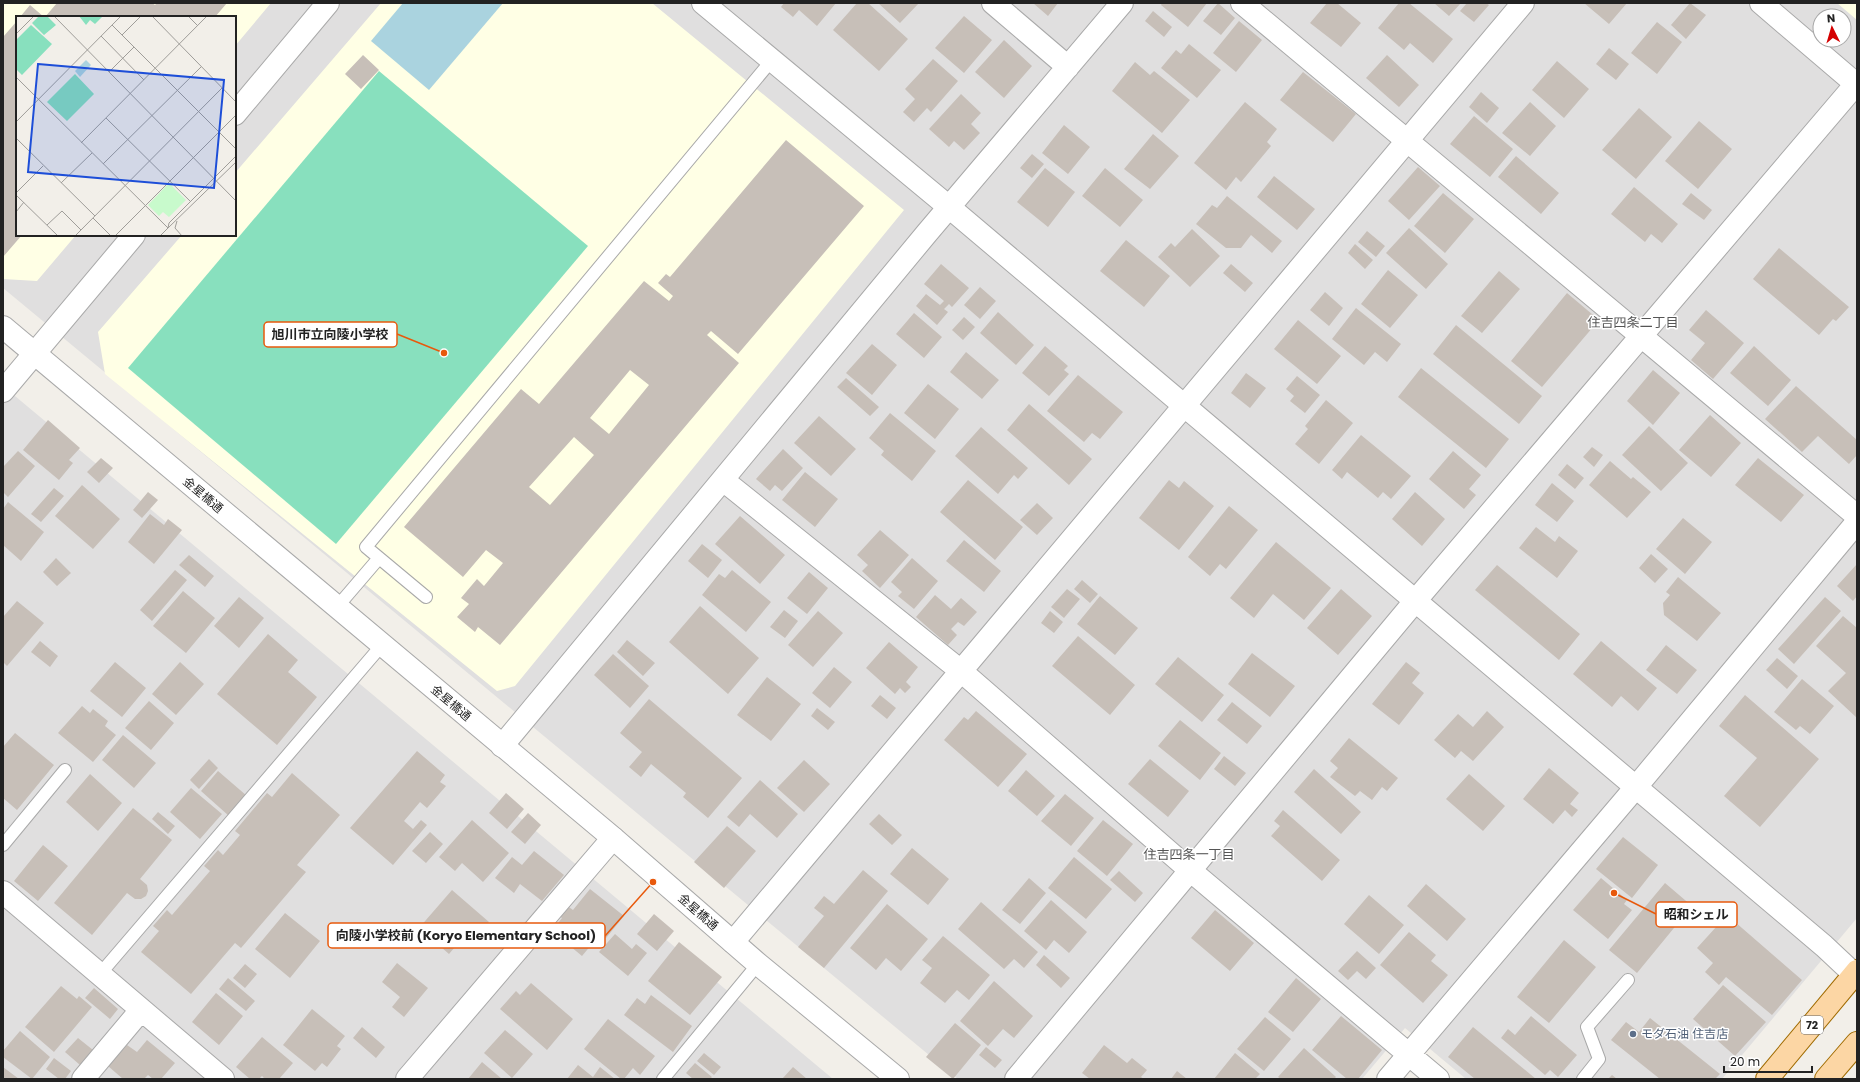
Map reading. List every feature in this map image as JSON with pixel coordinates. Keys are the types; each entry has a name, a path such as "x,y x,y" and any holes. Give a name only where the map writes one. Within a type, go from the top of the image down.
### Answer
{"main road":[{"name":"72","path":"1767,1079 1856,974"},
{"path":"1826,1079 1857,1042"}],"street":[{"path":"236,113 328,3"},
{"path":"992,3 1068,67"},
{"path":"502,746 949,207 1122,3"},
{"path":"1242,3 1639,336 1857,516"},
{"path":"733,942 1523,3"},
{"path":"1016,1079 1416,600 1639,336 1857,84 1761,3"},
{"path":"717,7 772,60 1416,600 1856,974"},
{"path":"3,391 133,236"},
{"name":"金星橋通","path":"3,327 612,838 758,964 898,1079"},
{"path":"723,480 960,671 1191,871 1438,1079"},
{"path":"1388,1079 1636,787 1857,522"},
{"path":"408,1079 612,838"},
{"path":"3,892 223,1079"},
{"path":"83,1079 141,1010"}],"lane":[{"path":"426,597 366,547 772,60"},
{"path":"337,607 379,558"},
{"path":"100,974 382,645"},
{"path":"3,845 65,770"},
{"path":"663,1079 758,964"},
{"path":"1583,1079 1599,1059 1587,1028 1628,980"}],"shaded area":[{"path":"3,3 1857,3 1857,918 1722,1079 1466,1079 1405,1028 1362,1079 958,1079 3,288"},
{"path":"3,3 271,3 236,45 236,16 16,16 16,236 75,236 37,281 3,279"},
{"path":"381,3 652,3 904,210 515,686 497,691 105,374 98,332 181,236 236,236 236,172"},
{"path":"1837,3 1857,3 1857,20 1852,16 1852,8 1843,8"},
{"path":"3,386 833,1079 3,1079"}],"green space":[{"path":"379,71 588,246 336,544 128,368"}],"water":[{"path":"403,3 503,3 429,90 371,41"}],"building":[{"path":"57,3 152,3 155,5 157,3 227,3 216,16 46,16"},
{"path":"784,3 836,3 817,26 799,10 793,17 781,7"},
{"path":"857,3 868,3 908,39 879,71 833,30"},
{"path":"878,3 919,3 900,23"},
{"path":"1033,3 1058,3 1048,16"},
{"path":"1162,3 1207,3 1188,27 1161,5"},
{"path":"1218,3 1235,18 1221,35 1203,21"},
{"path":"1327,3 1337,3 1361,23 1341,47 1310,23"},
{"path":"1399,3 1409,3 1453,39 1433,63 1410,43 1404,50 1378,28"},
{"path":"1434,3 1461,3 1449,16"},
{"path":"1467,3 1486,3 1489,5 1474,22 1460,11"},
{"path":"1584,3 1627,3 1609,24"},
{"path":"1690,3 1706,15 1686,39 1671,25"},
{"path":"30,5 43,16 21,16"},
{"path":"1153,11 1172,27 1164,37 1145,21"},
{"path":"964,16 992,40 964,73 935,48"},
{"path":"1239,21 1262,40 1236,72 1213,53"},
{"path":"16,22 16,236 21,236 3,257 3,37"},
{"path":"1657,22 1682,42 1657,74 1631,53"},
{"path":"1004,40 1032,66 1004,98 975,72"},
{"path":"1189,44 1221,70 1197,98 1161,68 1176,50 1181,54"},
{"path":"1609,48 1629,64 1616,80 1596,64"},
{"path":"363,55 379,70 361,89 345,74"},
{"path":"1387,55 1419,85 1399,107 1366,78"},
{"path":"933,59 958,81 931,112 927,108 914,122 903,112 915,99 905,89"},
{"path":"1557,61 1589,89 1564,118 1532,90"},
{"path":"1135,62 1150,75 1154,71 1190,100 1162,133 1112,91"},
{"path":"1303,72 1356,114 1333,142 1280,100"},
{"path":"1481,92 1499,108 1487,123 1469,107"},
{"path":"961,94 981,113 971,124 980,133 964,150 954,141 949,147 929,129"},
{"path":"1245,102 1277,129 1267,142 1271,146 1241,182 1236,177 1226,190 1194,163"},
{"path":"1530,102 1556,126 1530,156 1502,133"},
{"path":"1639,108 1672,137 1636,179 1602,150"},
{"path":"1474,116 1513,149 1490,177 1450,144"},
{"path":"1699,121 1732,149 1698,189 1665,161"},
{"path":"1064,125 1090,147 1068,174 1042,153"},
{"path":"1153,134 1179,156 1150,189 1124,169"},
{"path":"786,140 864,206 738,354 711,331 707,335 739,363 500,645 478,627 475,632 457,617 469,604 461,598 477,579 484,586 503,563 486,550 463,577 404,527 521,389 539,404 644,281 669,301 673,296 658,283 666,274 670,277","holes":["630,370 649,385 609,434 590,418","574,437 594,455 550,505 529,487"]},
{"path":"1032,154 1044,164 1032,178 1020,168"},
{"path":"1516,156 1559,193 1541,214 1498,177"},
{"path":"1418,167 1440,186 1409,220 1388,201"},
{"path":"1045,168 1075,192 1048,227 1017,202"},
{"path":"1105,168 1143,200 1120,227 1082,196"},
{"path":"1274,176 1315,209 1297,230 1257,197"},
{"path":"1634,187 1678,224 1662,243 1651,234 1645,242 1611,214"},
{"path":"1443,193 1474,219 1445,253 1414,226"},
{"path":"1691,193 1712,210 1704,220 1682,204"},
{"path":"1227,196 1282,241 1272,253 1251,235 1241,248 1226,248 1196,224 1212,205 1217,208"},
{"path":"1409,228 1448,264 1426,289 1386,253"},
{"path":"1192,229 1220,256 1190,287 1158,257 1171,243 1175,247"},
{"path":"1367,231 1385,246 1376,257 1358,242"},
{"path":"1126,240 1170,276 1144,307 1100,271"},
{"path":"1355,244 1373,260 1365,269 1348,253"},
{"path":"1779,248 1849,307 1836,321 1833,319 1819,335 1753,279"},
{"path":"941,264 969,288 952,307 949,304 944,309 948,312 937,325 916,306 926,294 940,305 944,301 924,284"},
{"path":"1231,264 1253,283 1245,292 1223,273"},
{"path":"1388,270 1418,295 1390,328 1361,304"},
{"path":"1499,271 1520,289 1482,333 1461,316"},
{"path":"980,287 996,301 980,319 964,305"},
{"path":"1325,292 1343,308 1329,326 1310,310"},
{"path":"1567,293 1599,320 1542,387 1511,361"},
{"path":"1356,308 1401,344 1387,362 1375,352 1364,365 1332,339"},
{"path":"1706,310 1744,343 1713,379 1691,360 1705,343 1689,330"},
{"path":"998,312 1034,345 1016,365 980,333"},
{"path":"914,313 942,337 924,358 896,334"},
{"path":"964,317 975,327 963,340 952,330"},
{"path":"1298,320 1341,356 1317,384 1274,349"},
{"path":"1456,325 1542,396 1519,424 1433,354"},
{"path":"872,344 897,365 872,395 846,373"},
{"path":"1045,346 1068,366 1064,370 1069,374 1049,396 1022,373"},
{"path":"1754,346 1791,380 1768,406 1730,373"},
{"path":"966,352 999,380 982,399 950,372"},
{"path":"1421,368 1509,439 1486,468 1398,397"},
{"path":"1653,370 1680,393 1653,425 1627,401"},
{"path":"1246,373 1266,388 1250,408 1231,393"},
{"path":"1078,375 1123,412 1100,439 1092,433 1084,442 1047,411"},
{"path":"1297,376 1320,395 1305,413 1290,401 1294,396 1286,389"},
{"path":"846,378 879,407 870,416 837,387"},
{"path":"928,384 959,409 935,439 904,413"},
{"path":"1796,386 1857,440 1857,455 1849,464 1818,436 1802,452 1765,419"},
{"path":"1326,400 1353,423 1319,464 1295,444 1308,429 1305,426"},
{"path":"1029,404 1092,459 1069,485 1007,430"},
{"path":"890,413 936,451 912,481 881,455 884,451 869,438"},
{"path":"1710,415 1741,443 1711,477 1679,450"},
{"path":"819,416 856,449 831,476 794,443"},
{"path":"48,420 80,448 69,460 73,463 59,480 23,450"},
{"path":"1649,426 1688,463 1661,491 1622,455"},
{"path":"981,427 1028,468 1018,479 1014,475 998,494 955,456"},
{"path":"1361,435 1411,476 1391,499 1383,492 1378,498 1347,472 1342,479 1332,470"},
{"path":"1592,447 1603,455 1594,467 1583,457"},
{"path":"783,449 803,468 782,491 775,485 770,491 756,479"},
{"path":"18,451 35,466 8,497 3,492 3,467"},
{"path":"1453,451 1481,475 1469,489 1476,495 1464,509 1429,479"},
{"path":"101,458 113,468 99,483 87,472"},
{"path":"1758,458 1804,495 1781,522 1735,485"},
{"path":"1610,461 1631,479 1633,477 1651,492 1627,518 1589,485"},
{"path":"1567,464 1584,478 1575,489 1558,475"},
{"path":"805,472 838,499 815,527 782,500"},
{"path":"968,480 1023,527 995,560 940,512"},
{"path":"1169,480 1179,488 1184,481 1214,506 1179,550 1139,518"},
{"path":"1552,483 1574,501 1557,522 1535,505"},
{"path":"82,485 120,519 93,549 55,516"},
{"path":"54,488 64,496 41,522 31,514"},
{"path":"148,492 158,500 142,518 133,510"},
{"path":"1415,492 1445,519 1422,546 1392,519"},
{"path":"8,502 44,532 21,561 3,545 3,509"},
{"path":"1037,503 1053,518 1037,535 1020,520"},
{"path":"1229,506 1258,530 1226,569 1220,564 1210,576 1188,557"},
{"path":"150,514 164,525 168,519 182,530 154,564 128,542"},
{"path":"740,516 785,555 760,584 715,544"},
{"path":"1683,518 1712,542 1685,574 1656,549"},
{"path":"1536,527 1555,542 1559,536 1578,551 1557,578 1519,548"},
{"path":"880,530 909,555 880,588 862,571 868,565 857,555"},
{"path":"964,540 1001,571 984,592 946,561"},
{"path":"1276,542 1331,588 1304,620 1273,594 1254,618 1230,598"},
{"path":"702,544 722,560 708,578 688,561"},
{"path":"1651,554 1668,569 1655,583 1639,568"},
{"path":"189,555 214,576 205,587 179,565"},
{"path":"56,558 71,573 57,586 43,572"},
{"path":"912,558 938,581 914,609 898,596 902,592 891,582"},
{"path":"1857,564 1857,596 1853,601 1837,586"},
{"path":"1497,565 1580,634 1559,660 1475,590"},
{"path":"175,570 187,580 152,621 140,610"},
{"path":"732,570 771,602 746,632 702,595 719,574 725,578"},
{"path":"809,572 828,588 807,614 787,598"},
{"path":"1678,577 1721,613 1697,641 1664,615 1663,603 1670,595 1666,592"},
{"path":"1082,580 1098,594 1090,603 1074,589"},
{"path":"1067,589 1080,599 1064,618 1051,607"},
{"path":"1341,589 1372,616 1338,655 1307,628"},
{"path":"183,591 215,618 186,653 153,626"},
{"path":"935,595 951,609 961,598 977,612 964,626 958,622 951,629 957,635 948,645 916,617"},
{"path":"1100,596 1138,628 1115,655 1077,624"},
{"path":"239,597 264,618 239,648 214,626"},
{"path":"1825,597 1841,611 1794,664 1778,649"},
{"path":"17,601 44,623 7,666 3,662 3,617"},
{"path":"700,606 759,658 728,694 669,642"},
{"path":"784,610 798,621 785,638 770,627"},
{"path":"818,611 843,633 813,667 788,645"},
{"path":"1050,611 1063,622 1054,633 1041,623"},
{"path":"1843,616 1857,628 1857,718 1828,691 1846,673 1816,646"},
{"path":"268,634 298,660 288,672 317,697 277,745 217,694"},
{"path":"1078,636 1135,685 1110,715 1052,666"},
{"path":"627,640 655,663 643,676 617,652"},
{"path":"40,641 58,656 50,667 31,652"},
{"path":"1601,641 1657,688 1638,711 1621,696 1612,707 1573,674"},
{"path":"889,642 918,667 906,682 911,687 905,693 900,688 895,694 866,668"},
{"path":"1666,645 1697,670 1677,694 1646,670"},
{"path":"1252,653 1295,686 1270,717 1228,684"},
{"path":"613,654 649,686 630,708 594,675"},
{"path":"1178,657 1224,695 1202,722 1155,684"},
{"path":"1777,658 1798,676 1787,689 1766,670"},
{"path":"115,662 146,688 122,717 90,691"},
{"path":"180,662 204,684 176,715 152,694"},
{"path":"1406,662 1420,673 1412,683 1424,693 1399,725 1372,704"},
{"path":"834,667 852,682 830,708 812,693"},
{"path":"767,677 801,704 771,741 737,715"},
{"path":"1802,679 1834,706 1810,734 1800,726 1796,730 1774,712"},
{"path":"880,695 896,708 887,719 871,706"},
{"path":"1745,695 1819,759 1760,827 1724,796 1757,758 1719,726"},
{"path":"649,699 742,778 708,818 683,797 686,793 651,764 641,777 629,767 642,752 620,733"},
{"path":"149,701 174,723 151,750 125,728"},
{"path":"1232,702 1262,726 1247,744 1217,720"},
{"path":"82,706 90,713 93,709 108,721 105,726 116,735 93,762 58,733"},
{"path":"817,708 835,722 828,730 811,716"},
{"path":"976,711 1027,754 998,787 944,740 964,717 968,720"},
{"path":"1487,711 1504,727 1473,761 1461,751 1455,758 1434,740 1458,714 1473,727"},
{"path":"1180,720 1221,753 1200,780 1158,746"},
{"path":"15,733 54,765 17,810 3,798 3,747"},
{"path":"123,735 156,763 134,788 102,760"},
{"path":"1349,738 1398,778 1387,791 1382,787 1372,800 1360,791 1355,796 1330,777 1338,768 1330,761"},
{"path":"417,751 445,775 440,782 446,786 427,808 420,802 404,821 413,829 421,820 427,825 393,865 350,828"},
{"path":"1224,756 1246,773 1235,786 1214,769"},
{"path":"209,759 218,768 199,789 190,780"},
{"path":"1150,759 1189,791 1168,817 1128,784"},
{"path":"804,760 830,784 804,812 777,788"},
{"path":"1549,768 1579,793 1570,804 1578,810 1572,817 1565,810 1553,824 1523,799"},
{"path":"1314,769 1361,812 1341,834 1294,792"},
{"path":"1026,770 1055,796 1037,816 1008,791"},
{"path":"218,771 247,796 229,816 201,791"},
{"path":"292,773 340,815 297,865 306,872 241,948 235,943 191,994 141,952 159,931 153,926 167,910 172,915 210,871 204,866 218,850 223,855 240,835 235,831 267,793 272,797"},
{"path":"90,774 122,803 98,831 66,802"},
{"path":"1469,774 1505,806 1483,831 1446,799"},
{"path":"760,780 798,814 777,838 750,814 739,827 727,817"},
{"path":"191,788 222,814 200,839 170,812"},
{"path":"506,793 524,809 507,829 489,813"},
{"path":"1065,794 1094,818 1071,846 1041,821"},
{"path":"133,808 172,840 140,879 147,885 148,891 146,896 141,899 135,899 127,893 92,935 54,903"},
{"path":"1283,810 1340,860 1322,881 1271,836 1280,826 1274,821"},
{"path":"158,812 175,826 168,834 152,819"},
{"path":"528,813 541,825 525,844 511,832"},
{"path":"879,814 902,835 892,845 869,824"},
{"path":"472,820 509,853 483,882 462,863 455,871 439,857"},
{"path":"1103,820 1133,844 1107,876 1077,851"},
{"path":"727,826 756,851 724,888 694,862"},
{"path":"430,832 443,844 426,863 412,851"},
{"path":"1623,837 1658,865 1632,898 1596,869"},
{"path":"43,845 68,866 38,901 14,881"},
{"path":"912,848 949,879 928,905 890,874"},
{"path":"534,851 564,875 542,901 520,884 514,893 495,878 512,857 522,865"},
{"path":"1074,857 1112,889 1086,919 1048,888"},
{"path":"863,870 888,891 824,968 798,947 824,916 814,908 824,896 834,904"},
{"path":"1119,871 1143,893 1135,902 1110,880"},
{"path":"1029,878 1046,893 1020,924 1002,910"},
{"path":"1601,878 1627,900 1624,904 1632,910 1608,939 1573,910"},
{"path":"1665,883 1692,906 1637,973 1609,950"},
{"path":"1426,884 1466,919 1447,941 1407,906"},
{"path":"590,889 624,916 606,938 602,936 594,946 592,944 582,956 552,931 562,918 558,915 566,905 573,910"},
{"path":"452,890 489,922 467,948 460,941 449,954 419,928"},
{"path":"1369,895 1404,925 1379,954 1344,924"},
{"path":"1051,900 1087,932 1069,953 1054,940 1046,950 1024,931"},
{"path":"981,902 1038,952 1024,968 1014,959 1004,969 958,929"},
{"path":"887,904 928,939 901,971 886,958 876,970 850,948"},
{"path":"1215,910 1254,943 1230,971 1191,938"},
{"path":"285,913 320,941 290,978 255,949"},
{"path":"654,914 674,931 657,951 637,934"},
{"path":"1727,915 1802,980 1772,1015 1726,977 1719,985 1705,972 1713,963 1697,948"},
{"path":"1409,932 1436,955 1431,961 1448,975 1423,1003 1380,965"},
{"path":"615,934 632,949 636,944 647,953 628,976 599,952"},
{"path":"943,936 990,975 969,1000 957,990 945,1003 920,983 932,968 922,960"},
{"path":"1564,940 1596,967 1549,1023 1517,997"},
{"path":"679,942 722,977 690,1015 648,981"},
{"path":"1357,951 1376,968 1366,979 1357,971 1348,980 1338,971"},
{"path":"1044,955 1070,978 1061,988 1036,965"},
{"path":"397,963 428,988 404,1017 392,1007 400,997 382,982"},
{"path":"245,964 257,974 245,988 233,978"},
{"path":"228,978 255,1001 246,1011 219,989"},
{"path":"1296,978 1321,999 1293,1032 1268,1012"},
{"path":"994,981 1033,1016 1014,1038 1003,1029 988,1046 960,1021"},
{"path":"531,983 573,1019 547,1050 500,1009 516,991 520,995"},
{"path":"1723,985 1766,1022 1735,1056 1693,1019"},
{"path":"61,986 77,999 79,996 92,1007 54,1052 25,1027"},
{"path":"94,988 118,1009 110,1019 85,998"},
{"path":"216,993 243,1016 219,1045 192,1022"},
{"path":"651,995 692,1026 673,1052 624,1015 637,998 645,1004"},
{"path":"312,1009 345,1036 337,1046 341,1049 327,1067 322,1063 315,1071 283,1045"},
{"path":"1341,1016 1382,1050 1358,1079 1347,1079 1312,1050"},
{"path":"1531,1016 1577,1055 1558,1077 1550,1070 1545,1075 1501,1038 1508,1029 1515,1035"},
{"path":"1265,1017 1291,1039 1264,1071 1237,1049"},
{"path":"1650,1018 1720,1074 1715,1079 1660,1079 1611,1040 1626,1022 1639,1032"},
{"path":"608,1019 655,1056 640,1075 633,1068 624,1079 621,1079 584,1049"},
{"path":"955,1023 981,1045 953,1079 926,1057"},
{"path":"362,1027 385,1047 376,1058 353,1038"},
{"path":"1473,1027 1536,1079 1475,1079 1448,1057"},
{"path":"505,1030 533,1054 512,1078 484,1053"},
{"path":"20,1031 50,1057 32,1079 3,1057 3,1051"},
{"path":"262,1037 293,1063 279,1079 265,1079 262,1076 259,1079 250,1079 236,1067"},
{"path":"78,1038 93,1050 80,1065 65,1052"},
{"path":"147,1040 175,1063 161,1079 153,1079 148,1075 144,1079 123,1079 108,1066 127,1045 137,1052"},
{"path":"1104,1045 1127,1063 1132,1058 1147,1070 1141,1077 1144,1079 1090,1079 1082,1073"},
{"path":"986,1047 1002,1060 995,1068 979,1055"},
{"path":"1304,1048 1336,1077 1334,1079 1281,1079 1278,1077"},
{"path":"704,1053 721,1067 714,1075 697,1061"},
{"path":"1235,1053 1260,1074 1255,1079 1214,1079"},
{"path":"54,1058 71,1071 65,1079 59,1079 46,1069"},
{"path":"482,1062 502,1079 468,1079"},
{"path":"695,1063 712,1077 710,1079 693,1079 686,1073"},
{"path":"578,1065 593,1077 600,1067 615,1079 567,1079"},
{"path":"3,1067 19,1079 3,1079"},
{"path":"793,1067 807,1079 782,1079"},
{"path":"1177,1071 1187,1079 1171,1079"},
{"path":"1612,1075 1617,1079 1608,1079"}],"place":[{"name":"旭川市立向陵小学校","path":"444,353"},
{"name":"向陵小学校前 (Koryo Elementary School)","path":"653,882"},
{"name":"昭和シェル","path":"1614,893"},
{"name":"モダ石油 住吉店","path":"1633,1034"}],"district":[{"name":"住吉四条二丁目","path":"1633,322"},
{"name":"住吉四条一丁目","path":"1189,854"}]}
